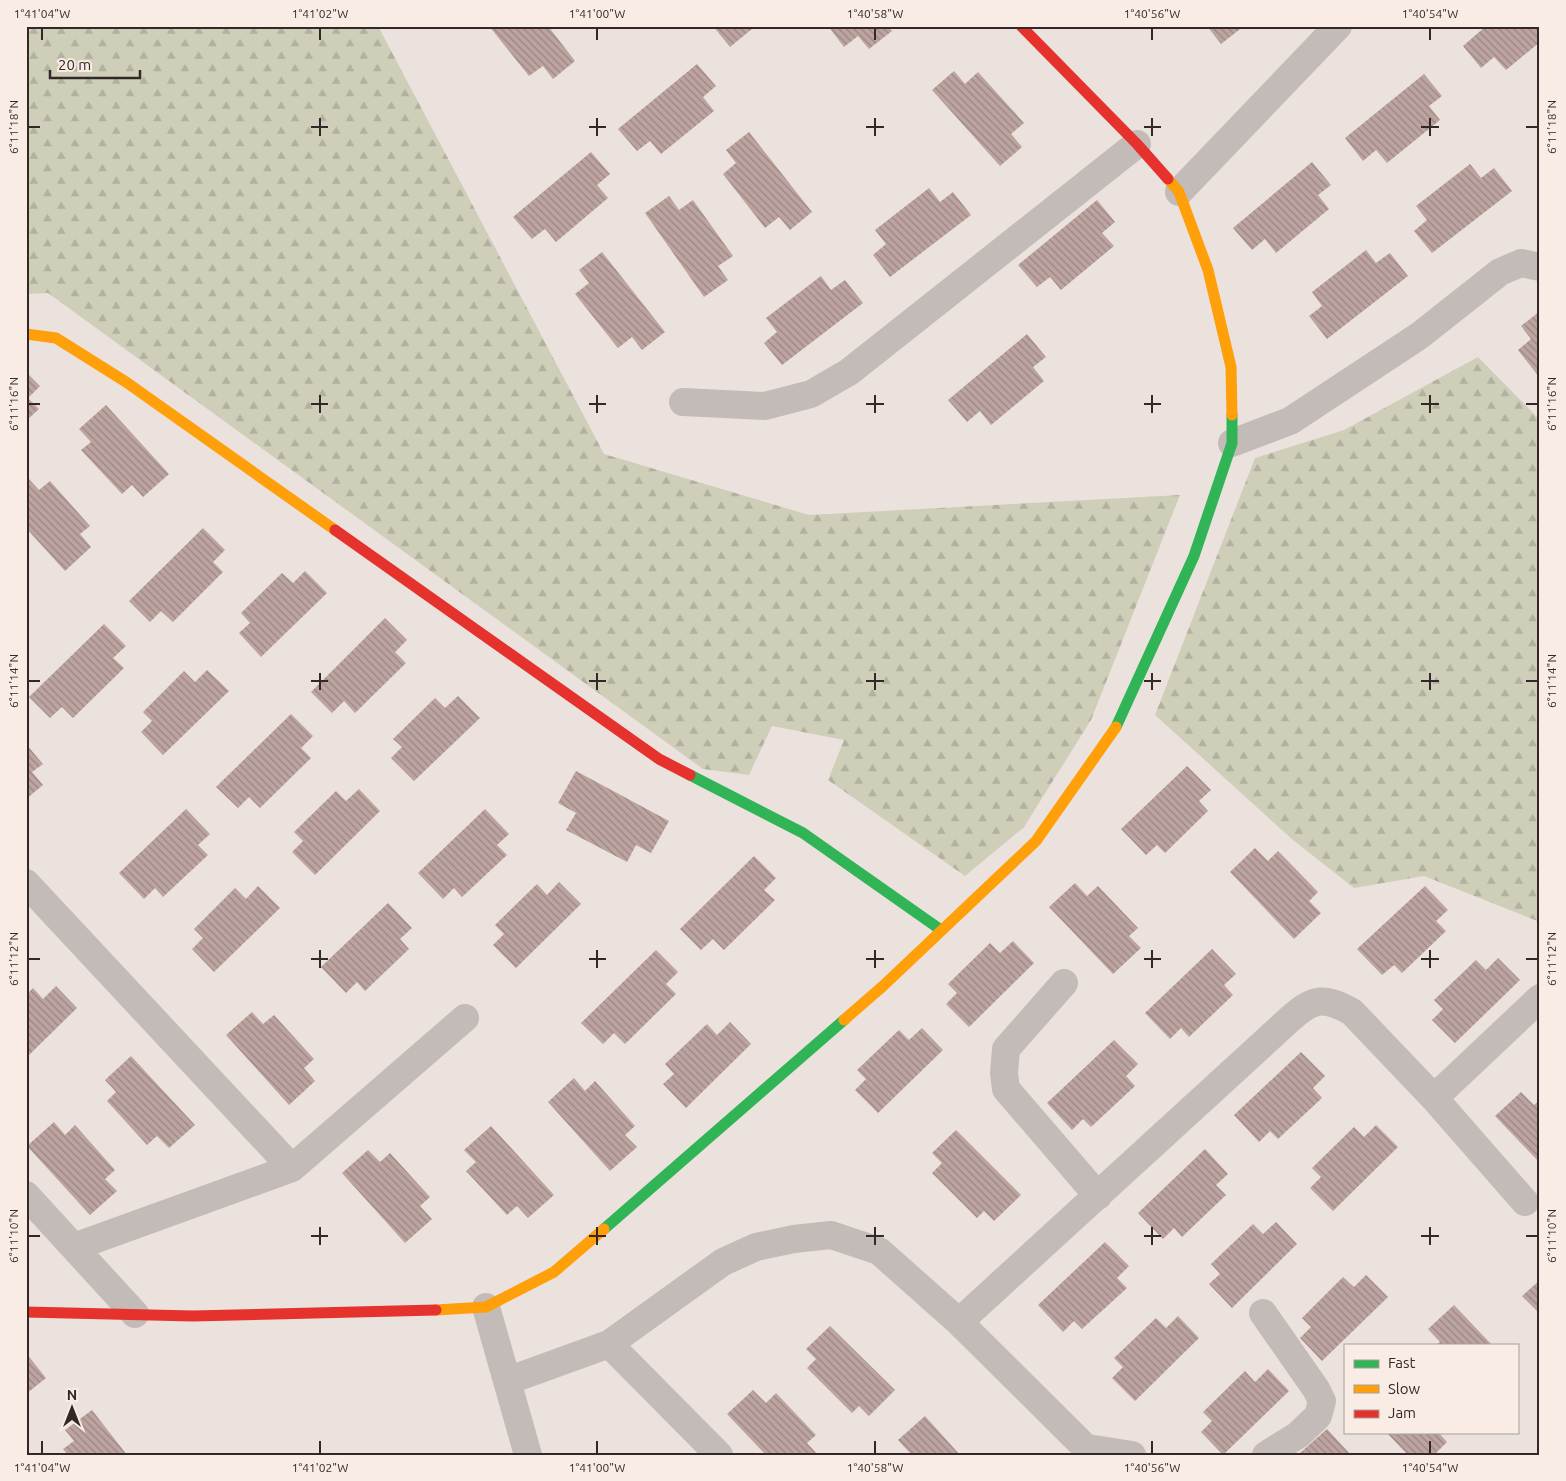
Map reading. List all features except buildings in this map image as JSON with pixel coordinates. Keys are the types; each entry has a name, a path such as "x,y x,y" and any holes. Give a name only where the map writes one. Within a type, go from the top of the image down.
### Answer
{"street":[{"path":"26,1312 193,1316 486,1307 554,1272 883,986 1036,841 1117,725 1194,556 1232,443 1232,367 1208,270 1180,192 1137,144 1021,26"},
{"path":"1180,192 1338,26"},
{"path":"683,402 765,406 811,394 849,372 1137,144"},
{"path":"1232,443 1290,420 1419,336 1500,272 1521,263 1540,268"},
{"path":"26,334 56,338 126,382 659,759 803,833 941,930"},
{"path":"26,883 292,1168"},
{"path":"1064,983 1006,1049 1004,1073 1006,1089 1098,1196"},
{"path":"1434,1098 1540,998"},
{"path":"959,1322 1291,1018 1304,1007 1317,1001 1335,1003 1352,1012 1434,1098 1525,1202"},
{"path":"74,1247 292,1168 465,1018"},
{"path":"26,1195 135,1314"},
{"path":"507,1381 610,1344 723,1262 756,1247 794,1239 831,1235 879,1251 959,1322 1091,1452 1132,1455"},
{"path":"486,1307 528,1455"},
{"path":"1263,1313 1316,1389 1322,1401 1318,1416 1312,1423 1298,1435 1266,1455"},
{"path":"610,1344 719,1455"}],"green space":[{"path":"26,26 378,26 604,454 809,515 1180,495 1091,720 1024,827 965,876 828,780 844,740 772,726 749,775 703,769 48,293 26,294"},
{"path":"1478,357 1540,420 1540,922 1424,876 1354,888 1293,840 1155,715 1255,458 1344,430"}],"traffic: fast":[{"path":"1116,727 1194,556 1232,443 1232,415"},
{"path":"690,775 803,833 941,930"},
{"path":"604,1229 844,1020"}],"traffic: slow":[{"path":"1168,179 1179,192 1208,270 1231,367 1232,415"},
{"path":"26,334 56,338 126,382 335,530"},
{"path":"844,1020 883,986 1036,841 1116,727"},
{"path":"436,1310 486,1307 554,1272 604,1229"}],"traffic: jam":[{"path":"1021,26 1137,144 1168,179"},
{"path":"335,530 659,759 690,775"},
{"path":"26,1312 193,1316 436,1310"}]}
